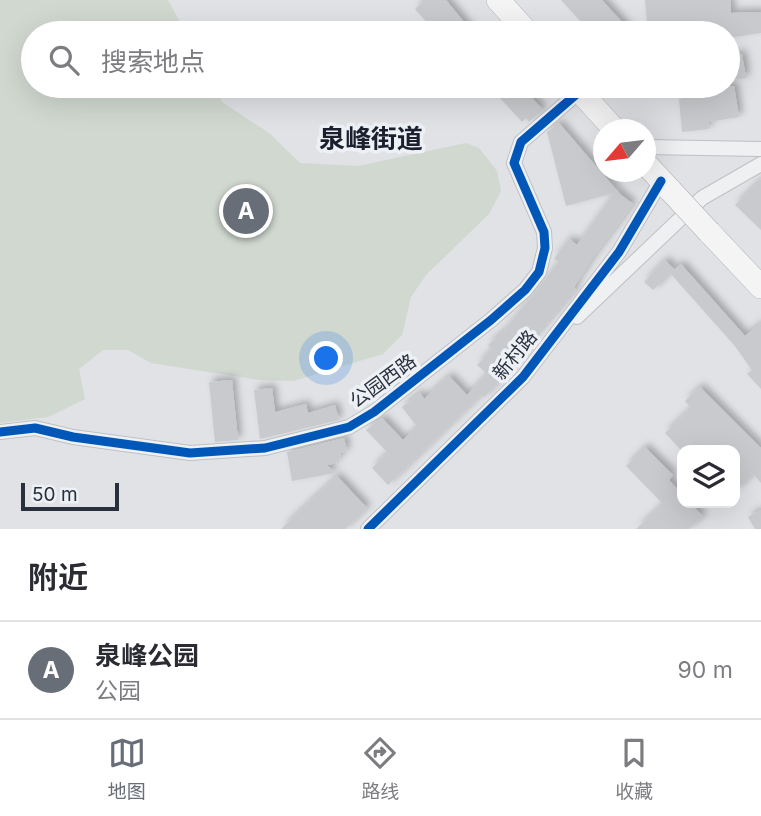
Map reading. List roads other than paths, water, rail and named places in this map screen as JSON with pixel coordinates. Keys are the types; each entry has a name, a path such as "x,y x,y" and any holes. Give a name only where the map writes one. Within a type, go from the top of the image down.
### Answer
{"highway":[{"path":"498,0 517,21"},
{"path":"586,98 605,119"},
{"path":"656,175 761,286"}],"street":[{"name":"公园西路","path":"0,432 35,428 73,437 190,453 230,452 265,448 321,434 349,426 373,412 491,320 525,290 539,272 545,248 544,232 514,163 521,142 568,98"},
{"path":"656,147 761,149"},
{"name":"新村路","path":"539,355 702,198 761,164"},
{"name":"新村路","path":"368,529 523,377 666,186"}],"place":[{"name":"泉峰公园","path":"246,211"}],"district":[{"name":"泉峰街道","path":"371,138"}]}
